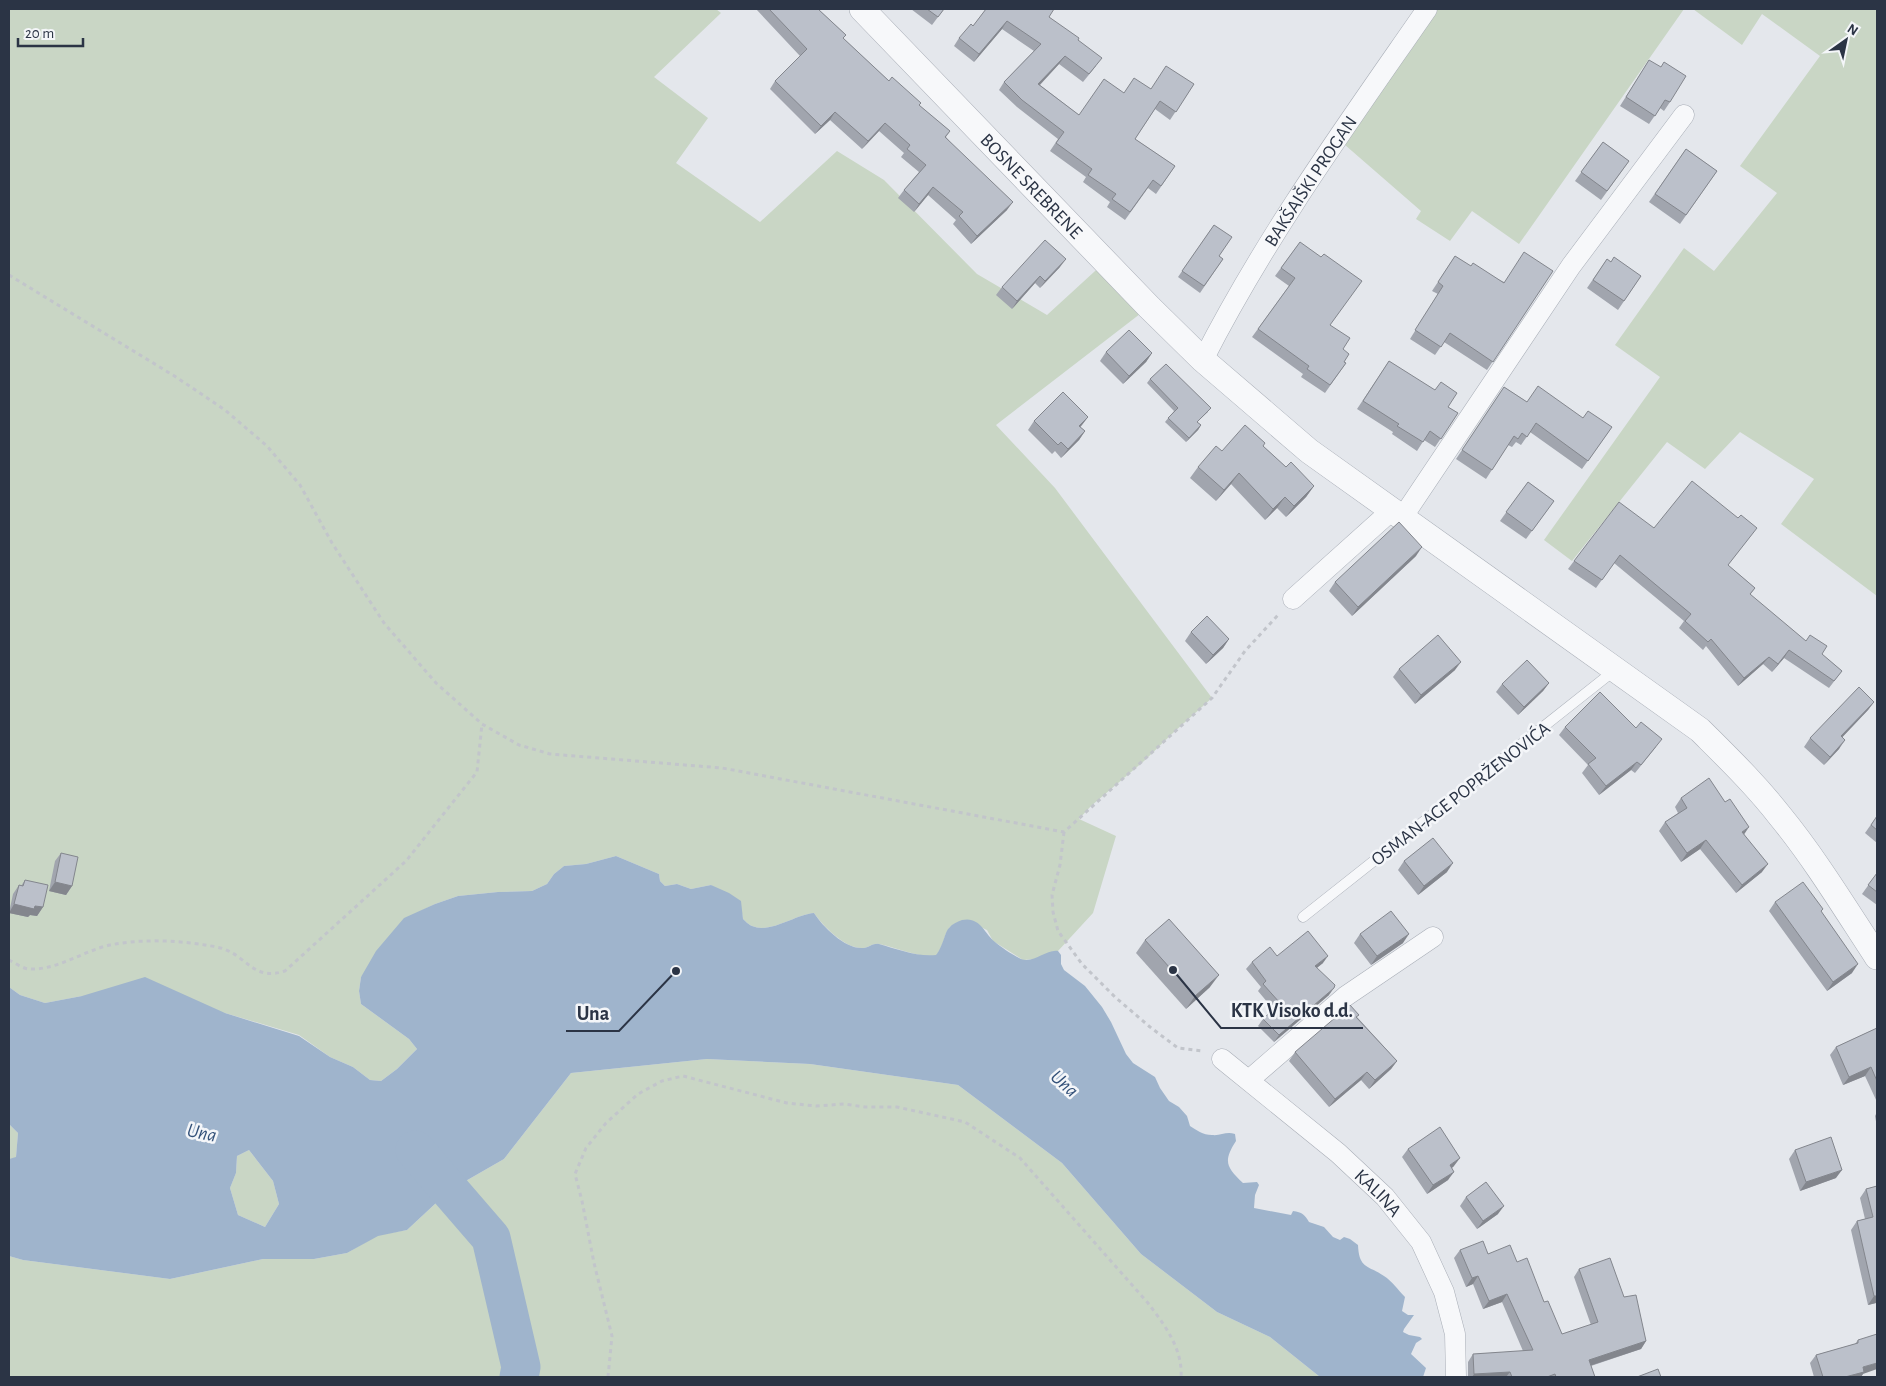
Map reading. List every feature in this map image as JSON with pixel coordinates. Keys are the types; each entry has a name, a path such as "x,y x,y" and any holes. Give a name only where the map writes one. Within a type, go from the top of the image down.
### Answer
{"street":[{"name":"BOSNE SREBRENE","path":"862,9 1149,307 1203,360 1309,451 1396,515 1700,730 1745,774 1782,817 1839,898 1877,957"},
{"name":"BAKŠAIŠKI PROGAN","path":"1203,360 1230,306 1276,230 1337,138 1427,9"},
{"path":"1293,599 1396,515 1571,266 1684,115"},
{"path":"1249,1080 1346,996 1433,937"},
{"name":"KALINA","path":"1222,1059 1338,1154 1385,1197 1421,1242 1444,1292 1455,1334 1456,1377"}],"lane":[{"name":"OSMAN-AGE POPRŽENOVIĆA","path":"1303,917 1616,669"}],"path":[{"path":"9,275 176,377 225,410 267,446 300,485 332,543 384,623 436,683 482,724 520,745 550,754 722,768 1064,832"},
{"path":"1222,1059 1203,1051 1178,1048 1115,997 1082,964 1058,931 1053,912 1052,895 1060,865 1064,832 1212,698 1246,650 1293,599"},
{"path":"9,960 28,969 52,967 82,954 108,946 134,941 168,942 224,949 257,971 273,975 285,971 406,861 477,772 482,724"},
{"path":"608,1377 612,1336 575,1174 586,1148 606,1123 619,1111 638,1094 662,1081 682,1076 787,1104 816,1106 844,1104 865,1107 897,1107 965,1122 1020,1158 1148,1303 1164,1325 1176,1349 1181,1377"}],"green space":[{"path":"9,9 716,9 721,13 654,77 708,118 676,163 760,222 837,151 884,180 977,274 1047,315 1106,261 1149,307 996,425 1055,488 1212,698 1144,761 1091,806 1079,819 1116,836 1093,913 1058,951 1036,959 1023,960 993,941 987,930 965,920 948,929 936,956 929,956 914,954 879,944 857,948 836,936 814,913 775,926 759,928 752,926 743,919 741,908 711,885 691,889 677,884 665,886 660,881 659,874 616,856 586,864 564,866 554,874 547,884 532,891 458,896 421,911 361,977 359,991 361,1004 409,1039 417,1049 397,1069 381,1081 370,1080 353,1067 330,1057 299,1035 225,1013 82,996 45,1003 20,995 9,987"},
{"path":"1427,9 1684,9 1519,244 1472,211 1450,241 1416,219 1421,211 1337,138"},
{"path":"1693,9 1877,9 1877,596 1781,524 1814,479 1740,432 1705,469 1667,442 1572,561 1544,540 1660,377 1615,345 1684,248 1714,271 1777,193 1740,166 1820,56 1762,14 1742,45"},
{"path":"707,1059 810,1064 958,1085 1062,1163 1141,1254 1217,1312 1270,1337 1320,1377 9,1377 9,1256 23,1260 170,1279 263,1259 314,1259 347,1253 378,1235 407,1230 450,1190 504,1159 571,1073"},
{"path":"9,1124 18,1133 16,1158 9,1159"},
{"path":"249,1150 273,1181 279,1204 265,1227 238,1215 230,1188 236,1173 237,1156"}],"water":[{"path":"616,856 659,874 660,881 665,886 677,884 691,889 711,885 741,901 743,919 759,928 775,926 814,913 823,925 836,936 857,948 879,944 914,954 936,955 950,927 955,923 968,919 981,926 995,942 1021,959 1031,960 1049,952 1058,951 1061,955 1061,964 1064,970 1085,986 1102,1007 1126,1054 1133,1063 1155,1077 1169,1101 1179,1107 1187,1116 1190,1126 1209,1135 1235,1134 1236,1141 1229,1154 1228,1164 1243,1183 1257,1182 1259,1185 1255,1195 1254,1208 1291,1215 1293,1211 1299,1212 1309,1222 1324,1227 1333,1237 1340,1240 1344,1237 1350,1239 1358,1245 1362,1262 1387,1278 1405,1297 1402,1311 1408,1315 1414,1315 1403,1332 1422,1339 1416,1343 1411,1354 1426,1368 1423,1377 1320,1377 1270,1337 1217,1312 1141,1254 1062,1163 958,1085 810,1064 707,1059 571,1073 504,1159 450,1190 407,1230 378,1236 347,1253 314,1259 263,1259 170,1279 23,1260 9,1256 9,1159 16,1157 18,1133 9,1124 9,987 20,995 45,1003 82,996 145,977 225,1013 299,1036 330,1057 353,1067 370,1080 381,1081 397,1069 417,1049 409,1039 361,1004 359,991 361,977 376,951 404,918 458,896 532,891 547,884 554,874 564,866 586,864","holes":["249,1150 273,1181 279,1204 265,1227 238,1215 230,1188 236,1173 237,1156"]}],"building":[{"path":"769,9 818,9 846,35 843,38 889,81 892,77 921,103 919,105 950,131 945,137 1013,202 977,236 959,216 963,212 933,187 919,204 904,190 926,165 907,149 910,145 885,123 868,141 835,112 821,126 775,81 807,49"},
{"path":"927,9 944,9 938,17"},
{"path":"986,9 1054,9 1049,17 1079,38 1078,40 1102,58 1089,74 1065,56 1038,84 1079,115 1104,79 1124,93 1134,78 1151,89 1166,66 1194,84 1176,112 1160,101 1135,139 1175,166 1161,186 1153,180 1130,212 1112,199 1116,194 1088,175 1092,169 1056,143 1064,132 1022,100 1004,82 1041,44 1007,21 979,54 959,38 971,24 973,26"},
{"path":"1649,60 1661,67 1664,62 1686,76 1670,102 1665,100 1655,116 1626,97"},
{"path":"1603,142 1629,161 1607,191 1581,172"},
{"path":"1686,149 1717,171 1686,215 1655,194"},
{"path":"1214,225 1232,237 1219,256 1223,259 1204,286 1182,271"},
{"path":"1045,240 1066,259 1045,281 1040,276 1017,301 1002,287"},
{"path":"1300,242 1321,257 1324,254 1362,281 1330,325 1350,338 1343,349 1349,354 1344,362 1346,363 1330,385 1307,369 1309,366 1258,329 1295,278 1281,268"},
{"path":"1524,252 1553,271 1493,362 1450,333 1441,347 1415,330 1443,286 1438,282 1455,256 1471,266 1473,263 1504,283"},
{"path":"1614,257 1641,276 1624,301 1593,280 1607,259 1611,262"},
{"path":"1129,330 1152,353 1129,376 1106,352"},
{"path":"1389,361 1435,390 1441,382 1457,393 1448,407 1458,413 1441,439 1430,431 1423,442 1363,401"},
{"path":"1166,364 1211,408 1197,422 1201,425 1189,438 1168,418 1178,408 1150,379"},
{"path":"1538,386 1583,418 1588,411 1612,427 1588,461 1536,423 1527,437 1522,433 1518,439 1514,436 1492,470 1462,450 1504,387 1527,402"},
{"path":"1063,392 1088,417 1079,426 1085,431 1068,449 1061,442 1058,445 1034,421"},
{"path":"1245,425 1265,443 1263,446 1286,467 1291,462 1314,486 1294,506 1285,497 1273,509 1239,473 1224,490 1198,467 1216,446 1222,451"},
{"path":"1692,481 1738,518 1741,515 1757,528 1728,565 1755,588 1750,594 1806,641 1810,635 1827,646 1822,654 1842,671 1834,681 1789,650 1778,664 1769,657 1744,678 1711,639 1708,642 1685,621 1691,614 1620,555 1602,580 1574,561 1619,502 1654,528"},
{"path":"1528,482 1554,501 1532,531 1506,512"},
{"path":"1399,522 1422,547 1358,607 1335,582"},
{"path":"1207,616 1229,639 1213,655 1191,632"},
{"path":"1438,635 1461,662 1421,695 1399,669"},
{"path":"1527,660 1549,683 1524,707 1502,684"},
{"path":"1859,687 1874,702 1841,736 1845,740 1830,757 1810,738"},
{"path":"1600,692 1636,728 1641,722 1662,739 1641,765 1637,762 1606,786 1588,764 1596,758 1565,727"},
{"path":"1709,778 1725,802 1730,799 1749,827 1742,832 1768,864 1742,885 1706,840 1687,853 1665,822 1687,808 1681,798"},
{"path":"1877,816 1877,830 1871,825"},
{"path":"1433,838 1453,863 1424,886 1404,861"},
{"path":"61,853 78,857 72,886 55,882"},
{"path":"1877,873 1877,892 1868,885"},
{"path":"25,880 48,885 43,907 35,906 34,909 14,904 19,885 23,886"},
{"path":"1803,882 1823,909 1821,911 1858,964 1833,982 1775,902"},
{"path":"1391,911 1409,934 1377,956 1360,934"},
{"path":"1169,919 1219,975 1195,996 1145,940"},
{"path":"1308,931 1328,956 1315,966 1335,985 1334,988 1279,1035 1263,1019 1280,1003 1263,984 1266,981 1252,962 1270,947 1277,956"},
{"path":"1350,1005 1359,1015 1356,1017 1397,1061 1375,1080 1367,1072 1335,1099 1295,1052"},
{"path":"1877,1028 1877,1081 1871,1067 1849,1077 1836,1047"},
{"path":"1440,1127 1460,1158 1450,1165 1454,1172 1433,1185 1408,1149"},
{"path":"1831,1137 1842,1170 1806,1182 1795,1150"},
{"path":"1486,1182 1504,1206 1483,1221 1466,1197"},
{"path":"1877,1186 1877,1296 1874,1296 1857,1221 1873,1217 1866,1189"},
{"path":"1483,1241 1488,1254 1510,1245 1517,1262 1527,1258 1544,1302 1548,1301 1562,1334 1598,1322 1579,1269 1610,1258 1624,1297 1636,1295 1646,1341 1589,1360 1595,1377 1556,1377 1555,1374 1547,1377 1512,1377 1510,1372 1474,1374 1473,1354 1533,1350 1507,1294 1489,1301 1478,1276 1472,1278 1460,1250"},
{"path":"1877,1334 1877,1363 1863,1367 1864,1372 1845,1377 1823,1377 1816,1355 1858,1343 1858,1340"},
{"path":"1658,1369 1661,1377 1637,1377"}],"waterway":[{"name":"Una","path":"415,1150 491,1238 521,1367 519,1377"}],"place":[{"name":"KTK Visoko d.d.","path":"1173,970"},
{"name":"Una","path":"676,971"}]}
